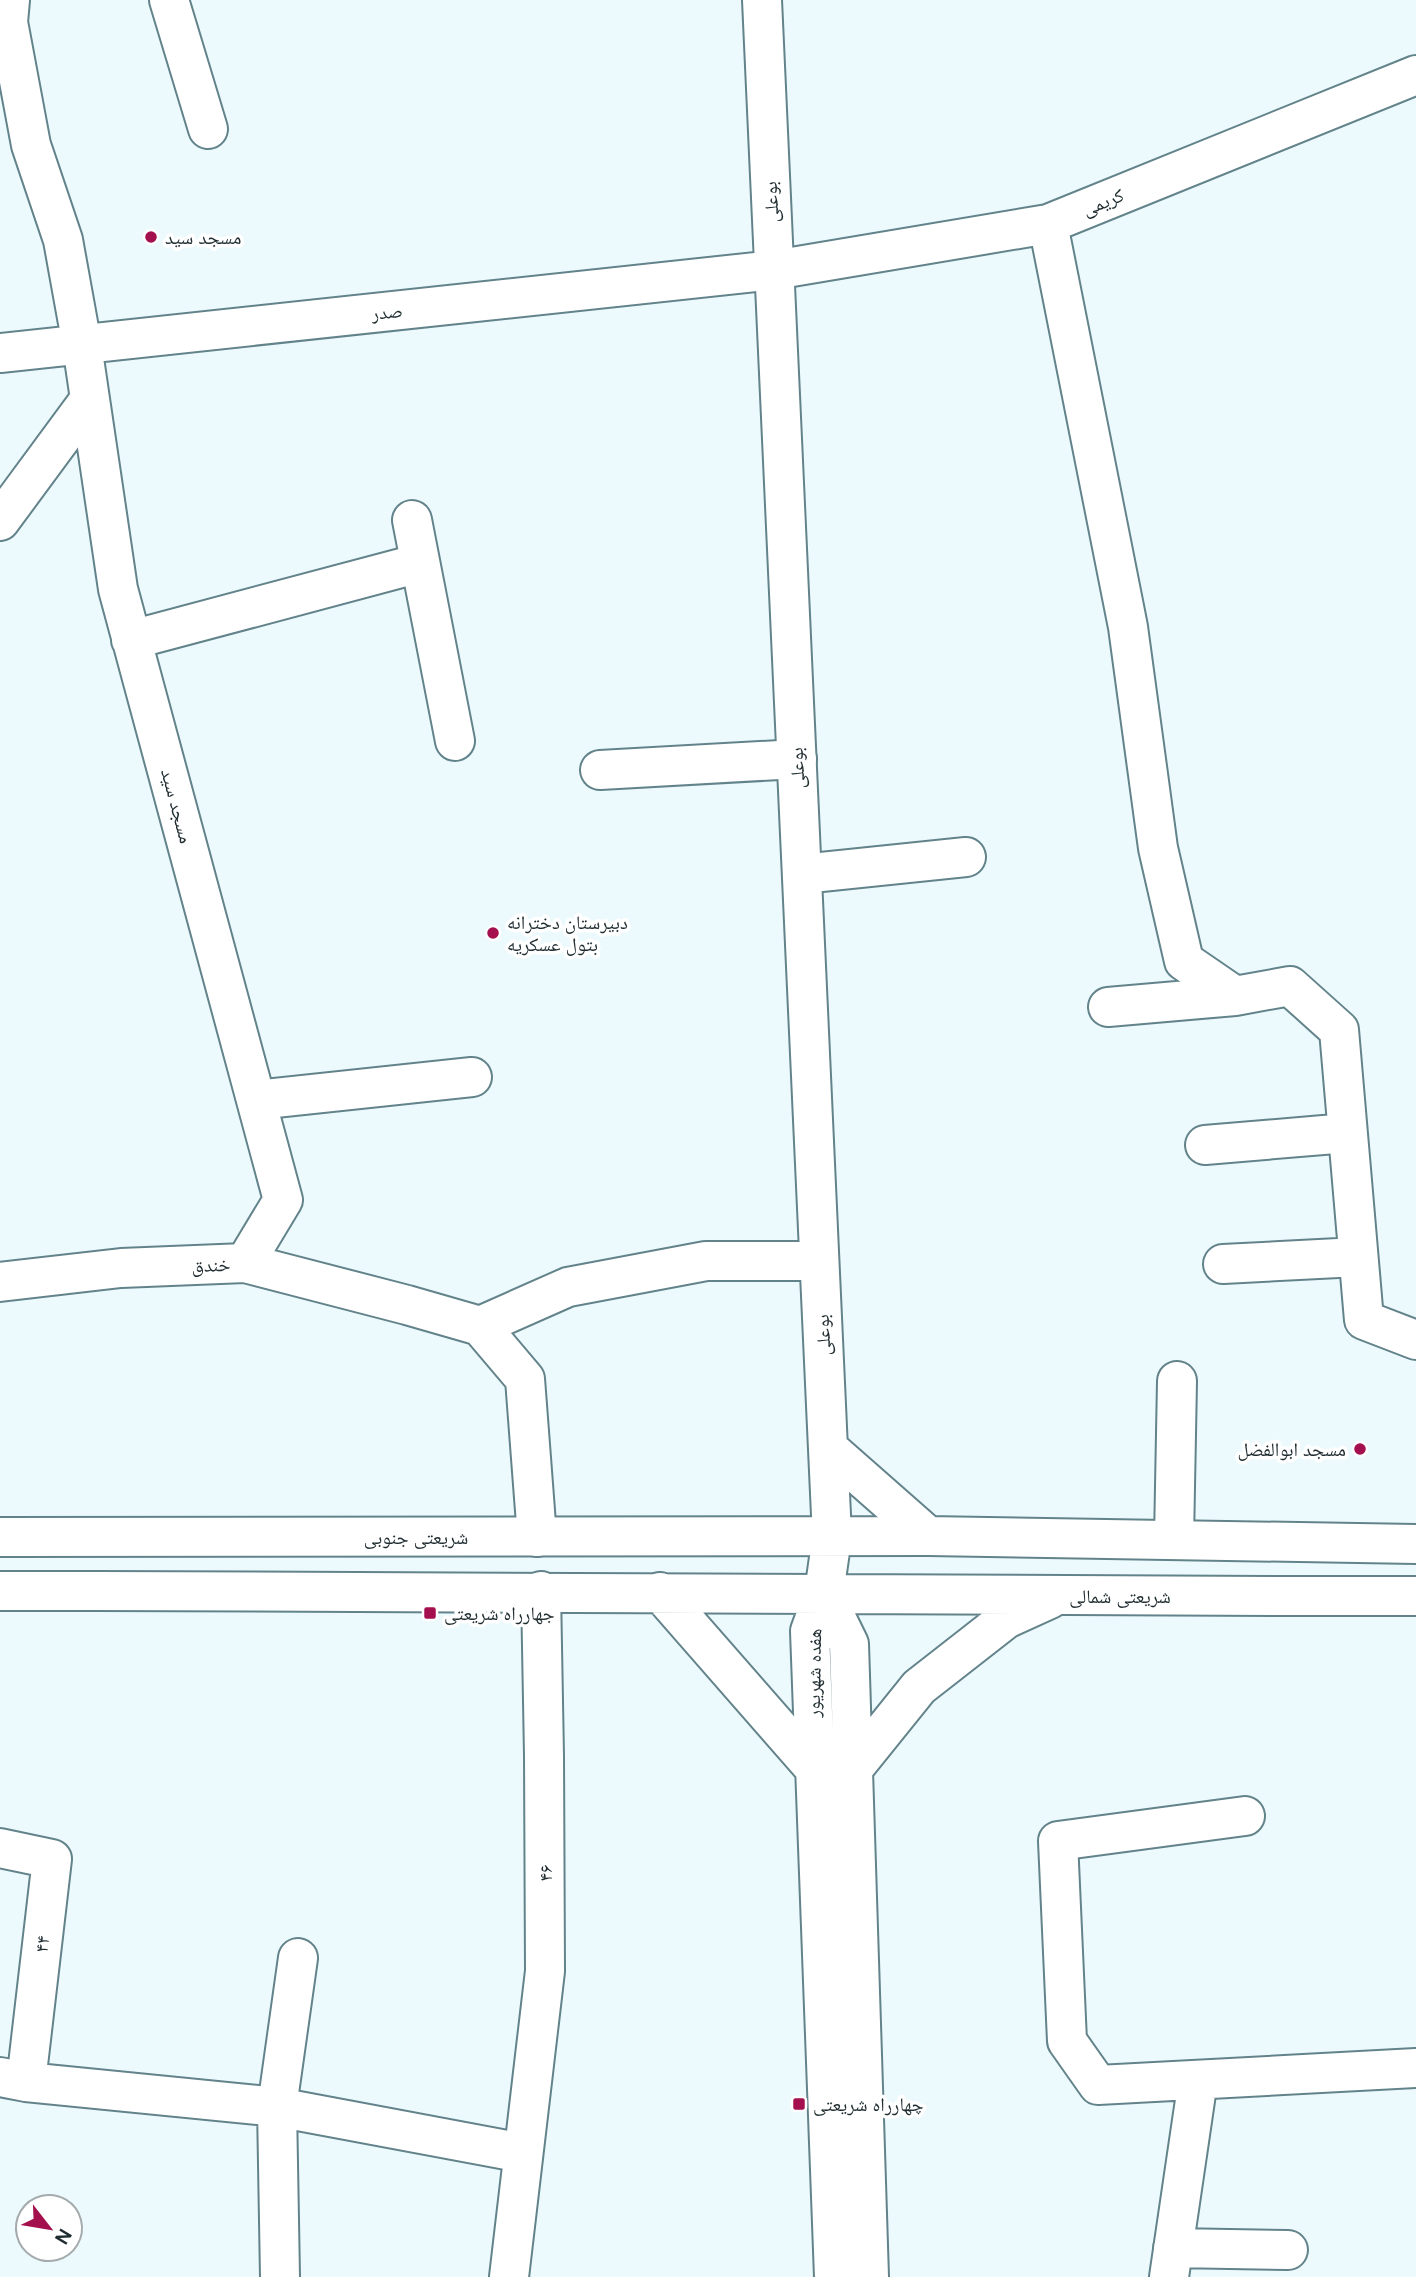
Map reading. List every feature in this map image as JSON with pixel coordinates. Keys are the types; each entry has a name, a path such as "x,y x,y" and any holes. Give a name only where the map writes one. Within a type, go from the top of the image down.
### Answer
{"street":[{"path":"169,0 208,129"},
{"name":"بوعلی","path":"762,0 832,1537 824,1593"},
{"name":"مسجد سید","path":"6,15 31,145 63,240 82,345 118,589 256,1100"},
{"name":"کریمی","path":"774,270 1048,224 1416,75"},
{"path":"1048,224 1128,627 1158,848 1184,961 1235,996"},
{"name":"صدر","path":"0,353 774,270"},
{"path":"0,521 15,480 90,399"},
{"path":"412,520 455,741"},
{"path":"131,639 420,563"},
{"path":"600,770 797,759"},
{"path":"802,874 966,857"},
{"path":"1108,1007 1235,996 1290,986 1339,1030 1364,1320 1416,1340"},
{"path":"256,1100 472,1077"},
{"name":"خندق","path":"0,1282 121,1268 245,1263 283,1200 256,1100"},
{"path":"1205,1145 1348,1133"},
{"path":"1223,1264 1358,1257"},
{"path":"480,1326 568,1287 706,1261 819,1261"},
{"path":"245,1263 480,1326 524,1379 537,1537"},
{"path":"1174,1540 1177,1381"},
{"path":"828,1448 928,1536"},
{"path":"832,1537 928,1536 1416,1544"},
{"name":"شریعتی جنوبی","path":"0,1537 832,1537"},
{"path":"0,1591 824,1593"},
{"name":"۴۶","path":"509,2277 545,1970 541,1591"},
{"path":"660,1592 814,1768"},
{"name":"شریعتی شمالی","path":"824,1593 1416,1596"},
{"name":"هفده شهریور","path":"824,1593 810,1631 834,2277"},
{"name":"هفده شهریور","path":"824,1593 849,1644 869,2277"},
{"path":"853,1769 919,1687 1006,1619 1054,1596"},
{"path":"1245,1816 1058,1841 1067,2041 1097,2085 1416,2068"},
{"name":"۴۴","path":"0,1848 52,1859 13,2080"},
{"path":"280,2277 277,2107 298,1958"},
{"path":"13,2080 277,2107 523,2153"},
{"path":"1198,2080 1171,2262 1288,2250"}],"place":[{"name":"مسجد سید","path":"151,237"},
{"name":"دبیرستان دخترانه بتول عسکریه","path":"493,933"},
{"name":"مسجد ابوالفضل","path":"1360,1449"},
{"name":"جهارراه شریعتی","path":"430,1613"},
{"name":"چهارراه شریعتی","path":"799,2104"}]}
